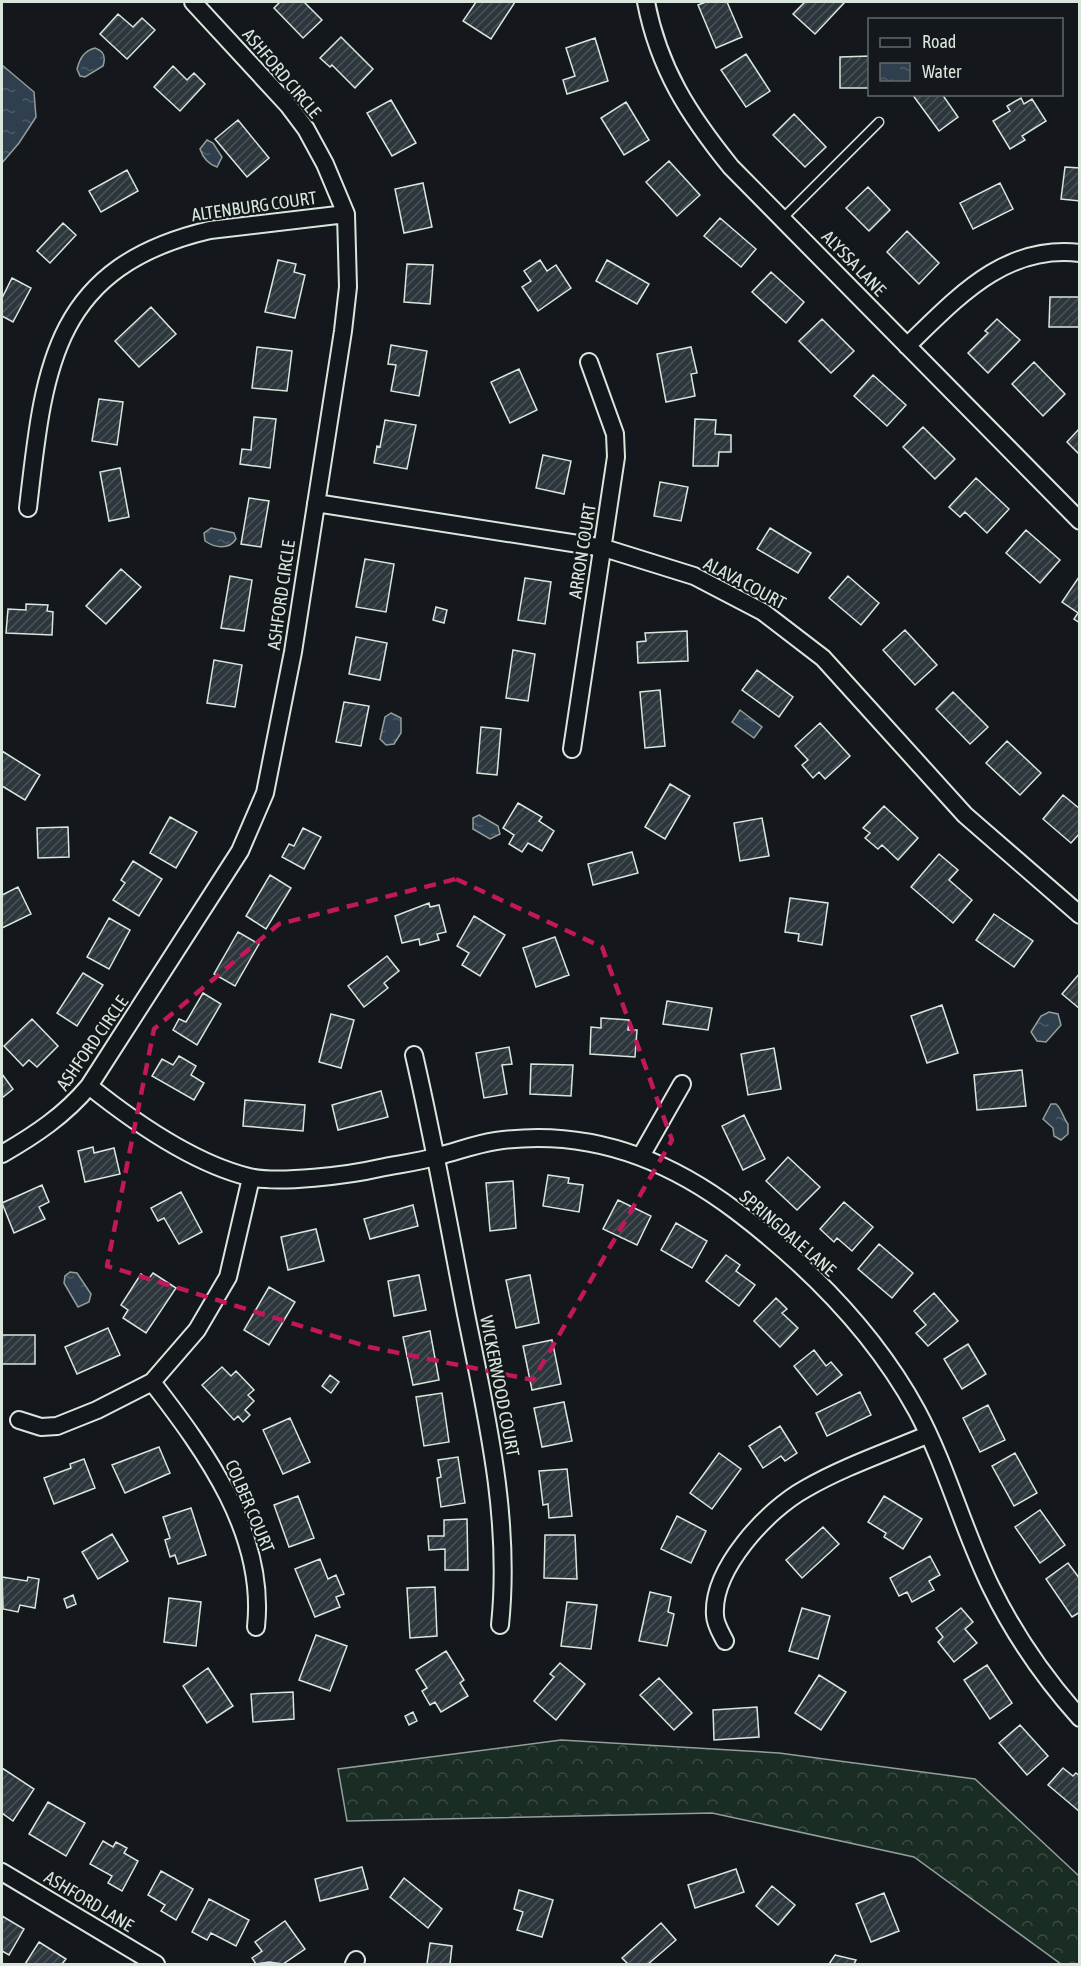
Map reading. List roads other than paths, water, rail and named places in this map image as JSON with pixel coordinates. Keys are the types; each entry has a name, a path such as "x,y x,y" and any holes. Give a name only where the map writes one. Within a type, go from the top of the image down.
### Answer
{"street":[{"name":"ALYSSA LANE","path":"646,2 650,23 675,89 693,119 731,167 1080,521"},
{"name":"ASHFORD CIRCLE","path":"2,1154 45,1128 77,1101 206,907 255,820 265,793 293,652 348,287 346,214 326,164 306,129 203,4"},
{"name":"ALTENBURG COURT","path":"28,508 37,432 50,365 69,322 92,290 112,272 147,249 189,235 210,230 346,214"},
{"path":"907,346 973,283 1007,263 1042,253 1080,253"},
{"name":"ARRON COURT","path":"572,749 616,457 615,434 589,362"},
{"name":"ALAVA COURT","path":"316,503 604,548 694,576 763,612 823,658 965,815 1080,915"},
{"name":"WICKERWOOD COURT","path":"414,1054 438,1157 491,1433 500,1494 504,1561 500,1625"},
{"path":"641,1156 682,1084"},
{"name":"SPRINGDALE LANE","path":"89,1086 137,1123 219,1166 251,1178 325,1177 357,1173 438,1157 481,1144 522,1139 592,1142 614,1146 641,1156 670,1170 735,1210 847,1311 884,1358 917,1412 991,1588 1050,1683 1080,1718"},
{"path":"19,1420 41,1426 57,1426 98,1410 152,1382 197,1330 228,1277 251,1178"},
{"name":"COLBER COURT","path":"152,1382 192,1435 228,1496 255,1565 259,1598 256,1627"},
{"path":"725,1641 715,1618 719,1589 733,1560 767,1518 805,1489 927,1435"},
{"name":"ASHFORD LANE","path":"2,1872 156,1965"}],"lane":[{"path":"783,218 879,122"}],"water":[{"path":"95,48 104,55 103,66 85,77 80,76 77,69 81,58"},
{"path":"2,65 34,92 36,117 2,163"},
{"path":"207,140 213,143 222,157 217,167 206,160 200,149"},
{"path":"211,528 234,533 236,539 226,546 209,543 205,541 204,533"},
{"path":"740,710 762,727 754,738 732,722"},
{"path":"391,713 401,718 401,733 394,744 386,745 380,739 385,717"},
{"path":"479,815 498,826 500,834 490,839 473,829 473,818"},
{"path":"1049,1012 1058,1014 1061,1025 1046,1042 1037,1041 1031,1032 1041,1016"},
{"path":"1051,1104 1058,1106 1068,1124 1068,1134 1061,1140 1054,1136 1053,1128 1043,1119"},
{"path":"70,1272 77,1273 91,1294 89,1302 78,1307 64,1283 65,1276"}]}
